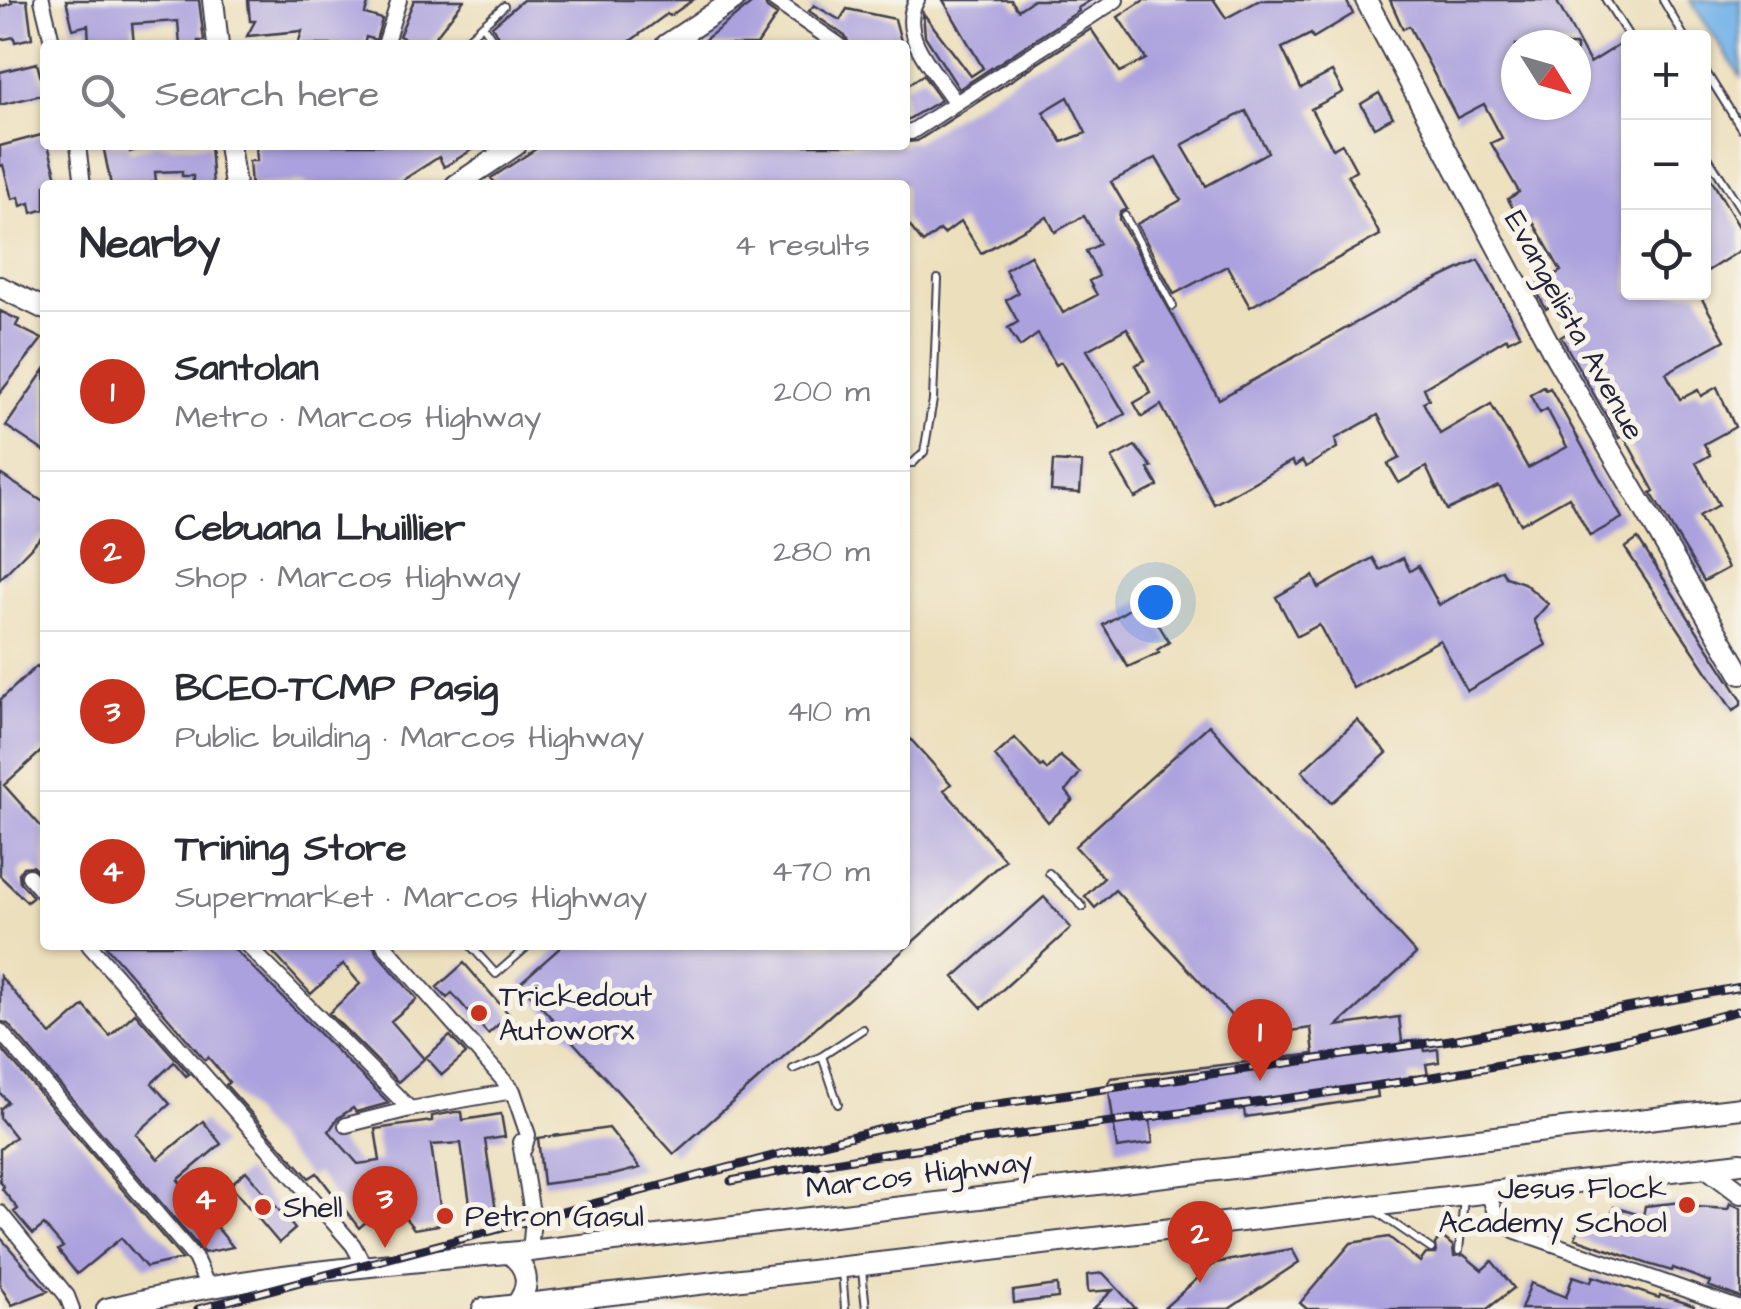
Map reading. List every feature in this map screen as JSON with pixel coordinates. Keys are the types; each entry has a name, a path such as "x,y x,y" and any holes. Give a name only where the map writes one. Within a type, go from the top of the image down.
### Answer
{"main road":[{"path":"213,0 217,40"},
{"path":"674,40 734,0"},
{"name":"Evangelista Avenue","path":"1366,0 1556,359 1741,674"},
{"path":"230,150 234,180"},
{"path":"464,180 508,150"},
{"path":"0,286 40,307"},
{"name":"Marcos Highway","path":"107,1309 208,1287 365,1267 1741,1108"},
{"path":"483,1309 548,1302 579,1304 852,1267 1741,1164"},
{"path":"1708,1168 1741,1194"},
{"path":"516,1305 525,1292 527,1278 522,1264 528,1251 537,1262 534,1278 538,1291 548,1302"}],"street":[{"path":"42,0 52,40"},
{"path":"388,40 400,0"},
{"path":"774,0 832,40"},
{"path":"917,0 909,13 910,34 955,102"},
{"path":"910,130 1113,1"},
{"path":"79,150 82,180"},
{"path":"29,876 40,889"},
{"path":"93,950 353,1245 365,1267"},
{"path":"252,950 410,1108"},
{"path":"388,950 513,1091 528,1136 524,1149 532,1220 528,1251"},
{"path":"0,1031 195,1258 208,1287"},
{"path":"346,1124 410,1108 513,1091"},
{"path":"1488,1192 1497,1218 1516,1231 1741,1309"},
{"path":"0,1213 67,1296 72,1309"}],"lane":[{"path":"1606,0 1625,30"},
{"path":"1663,0 1680,30"},
{"path":"466,40 504,6"},
{"path":"483,25 493,40"},
{"path":"1711,80 1741,128"},
{"path":"1711,162 1741,209"},
{"path":"1125,216 1173,306"},
{"path":"910,463 924,452 932,400 938,280"},
{"path":"1049,872 1082,907"},
{"path":"474,950 496,974 523,950"},
{"path":"793,1069 822,1056 863,1029"},
{"path":"822,1056 838,1104"},
{"path":"1459,1251 1464,1194"},
{"path":"1367,1206 1431,1248"},
{"path":"845,1309 852,1267"},
{"path":"852,1267 866,1309"}],"water":[{"path":"1690,0 1741,0 1741,77 1711,30"}],"building":[{"path":"11,0 27,0 32,38 0,40 0,7 12,3"},
{"path":"66,0 199,0 204,40 180,40 178,21 132,24 134,40 89,40 88,25 73,29"},
{"path":"248,0 369,0 365,14 382,19 376,40 299,40 302,31 247,36 255,21 250,21"},
{"path":"414,0 464,0 433,40 399,36"},
{"path":"523,0 693,0 632,40 500,40 492,26"},
{"path":"756,0 763,0 777,15 760,40 704,40"},
{"path":"943,0 1011,0 1018,10 1033,0 1091,0 959,89 925,36 923,13 971,76 983,68"},
{"path":"1144,0 1214,0 1226,18 1260,0 1346,0 1353,14 1313,38 1311,34 1282,48 1301,88 1332,72 1343,92 1311,109 1333,149 1342,144 1356,170 1348,175 1380,235 1250,307 1227,266 1174,294 1137,224 1181,200 1156,158 1111,182 1127,209 1120,212 1119,219 1219,399 1411,292 1478,260 1520,335 1508,341 1507,338 1424,388 1429,399 1423,402 1440,434 1491,404 1528,468 1567,447 1547,409 1540,413 1530,395 1550,388 1622,518 1590,536 1569,497 1521,524 1499,486 1447,510 1426,467 1399,483 1388,464 1400,458 1378,415 1335,439 1337,448 1306,467 1302,461 1295,466 1292,461 1214,504 1161,405 1142,417 1134,403 1151,393 1135,365 1145,360 1127,328 1087,350 1125,414 1099,428 1061,362 1056,365 1038,334 1020,347 1008,328 1018,322 1006,300 1018,293 1005,270 1030,255 1063,313 1097,295 1089,281 1099,276 1086,251 1100,244 1084,216 1055,232 1047,217 981,253 961,221 923,243 910,226 910,180 491,178 534,150 910,150 910,142 917,141 1091,29 1120,72 1146,59 1118,17","holes":["1068,97 1086,133 1062,142 1043,112","1246,111 1268,152 1206,186 1182,145"]},
{"path":"1390,0 1556,0 1572,30 1501,30 1501,120 1591,120 1591,62 1621,44 1621,300 1702,300 1725,340 1666,373 1680,399 1698,390 1701,396 1717,387 1735,427 1704,444 1710,455 1696,463 1719,505 1699,516 1728,568 1704,581 1651,493 1654,491 1624,436 1619,438 1561,337 1576,328 1566,310 1558,315 1553,305 1546,309 1534,286 1561,271 1533,222 1523,227 1508,199 1519,192 1491,143 1502,138 1484,104 1457,118 1409,26 1403,29"},
{"path":"814,5 840,20 847,9 895,19 901,40 847,40 809,11"},
{"path":"37,63 40,95 0,105 0,72"},
{"path":"923,75 941,100 910,118 910,84"},
{"path":"1379,93 1393,117 1374,127 1361,104"},
{"path":"40,135 40,150 49,150 58,180 40,180 40,211 32,213 30,203 21,206 19,197 12,199 3,165 0,166 0,146"},
{"path":"104,150 210,150 213,180 193,180 193,176 182,176 182,171 155,172 156,180 110,180"},
{"path":"256,150 472,150 444,167 439,157 403,180 251,180 249,161 257,161"},
{"path":"1711,179 1741,230 1741,250 1711,269"},
{"path":"0,311 19,320 16,326 40,342 0,393"},
{"path":"40,376 40,449 6,426"},
{"path":"1135,446 1152,467 1148,469 1158,486 1135,498 1112,458"},
{"path":"1053,461 1082,463 1080,493 1051,491"},
{"path":"0,474 40,500 40,538 0,579"},
{"path":"1638,539 1741,699 1741,705 1733,711 1625,548"},
{"path":"1373,558 1380,570 1403,558 1410,571 1418,566 1439,605 1502,570 1506,577 1524,583 1548,604 1534,620 1546,645 1467,691 1440,640 1353,688 1319,625 1297,636 1276,597 1313,576 1319,588"},
{"path":"1144,600 1169,642 1157,650 1159,653 1128,667 1103,625"},
{"path":"37,666 40,669 40,753 4,785 40,825 40,873 32,866 23,867 19,873 20,882 33,897 27,902 0,876 0,700"},
{"path":"1357,720 1387,753 1331,803 1302,771"},
{"path":"1209,725 1416,954 1337,1026 1399,1017 1402,1042 1422,1040 1425,1051 1438,1049 1439,1062 1426,1064 1428,1076 1410,1076 1410,1084 1377,1089 1378,1097 1245,1117 1244,1109 1150,1120 1153,1143 1117,1148 1108,1083 1111,1078 1314,1054 1311,1028 1251,1037 1115,890 1095,908 1085,896 1104,878 1075,846"},
{"path":"1015,738 1041,767 1047,770 1060,756 1080,773 1066,791 1073,800 1048,822 995,756"},
{"path":"910,739 951,784 944,790 1005,860 910,944"},
{"path":"1044,897 1071,928 982,1008 954,977"},
{"path":"109,950 235,950 389,1103 356,1112 353,1108 338,1118 329,1131 358,1164 380,1161 375,1129 432,1121 432,1116 455,1112 462,1112 463,1120 501,1114 505,1137 485,1140 496,1211 472,1217 461,1143 431,1145 442,1220 438,1225 414,1229 391,1200 359,1228 317,1173 309,1178 226,1085 229,1082 208,1057 205,1060"},
{"path":"271,950 375,950 417,999 391,1021 424,1059 398,1082 329,1013 360,984 343,964 311,994"},
{"path":"557,950 904,950 674,1154 520,983"},
{"path":"464,963 520,1027 510,1036 499,1024 488,1034 452,993 447,998 437,987"},
{"path":"0,976 51,1035 84,1006 110,1036 135,1013 189,1074 186,1076 174,1062 152,1083 170,1104 136,1134 158,1159 203,1121 221,1144 178,1180 233,1247 204,1253 8,1024 0,1021"},
{"path":"450,1036 466,1054 442,1075 426,1057"},
{"path":"0,1047 182,1259 146,1267 121,1238 77,1274 58,1250 63,1247 44,1225 33,1234 14,1212 18,1209 0,1181 0,1149 15,1137 0,1118 0,1109 8,1102 0,1093"},
{"path":"609,1128 640,1168 543,1184 538,1138"},
{"name":"Shell","path":"246,1171 295,1229 279,1243 230,1185"},
{"path":"1682,1202 1728,1209 1730,1203 1741,1208 1741,1298 1673,1268 1672,1271 1648,1264 1575,1238 1586,1212 1609,1222 1614,1207 1643,1216 1645,1206"},
{"path":"1441,1236 1453,1246 1454,1256 1464,1255 1482,1270 1492,1261 1514,1288 1487,1309 1307,1309 1300,1303 1351,1243 1389,1237 1420,1262 1426,1254 1436,1254 1435,1244"},
{"path":"0,1237 48,1291 12,1305 0,1286"},
{"path":"1292,1249 1299,1262 1229,1309 1163,1309 1215,1263"},
{"path":"1103,1273 1136,1309 1093,1309 1113,1290 1088,1292 1087,1275"},
{"path":"1573,1276 1591,1282 1593,1276 1694,1309 1521,1309 1531,1283 1566,1297"},
{"path":"1057,1285 1058,1298 1014,1303 1013,1291"}],"railway":[{"path":"198,1309 962,1109 1457,1039 1741,987"},
{"path":"731,1181 857,1158 1491,1067 1741,1010"}],"place":[{"name":"Trickedout Autoworx","path":"479,1013"},
{"name":"Santolan","path":"1260,1081"},
{"name":"Jesus Flock Academy School","path":"1687,1205"},
{"name":"Shell","path":"263,1207"},
{"name":"Petron Gasul","path":"445,1216"},
{"name":"BCEO-TCMP Pasig","path":"385,1248"},
{"name":"Trining Store","path":"205,1249"},
{"name":"Cebuana Lhuillier","path":"1200,1283"}]}
